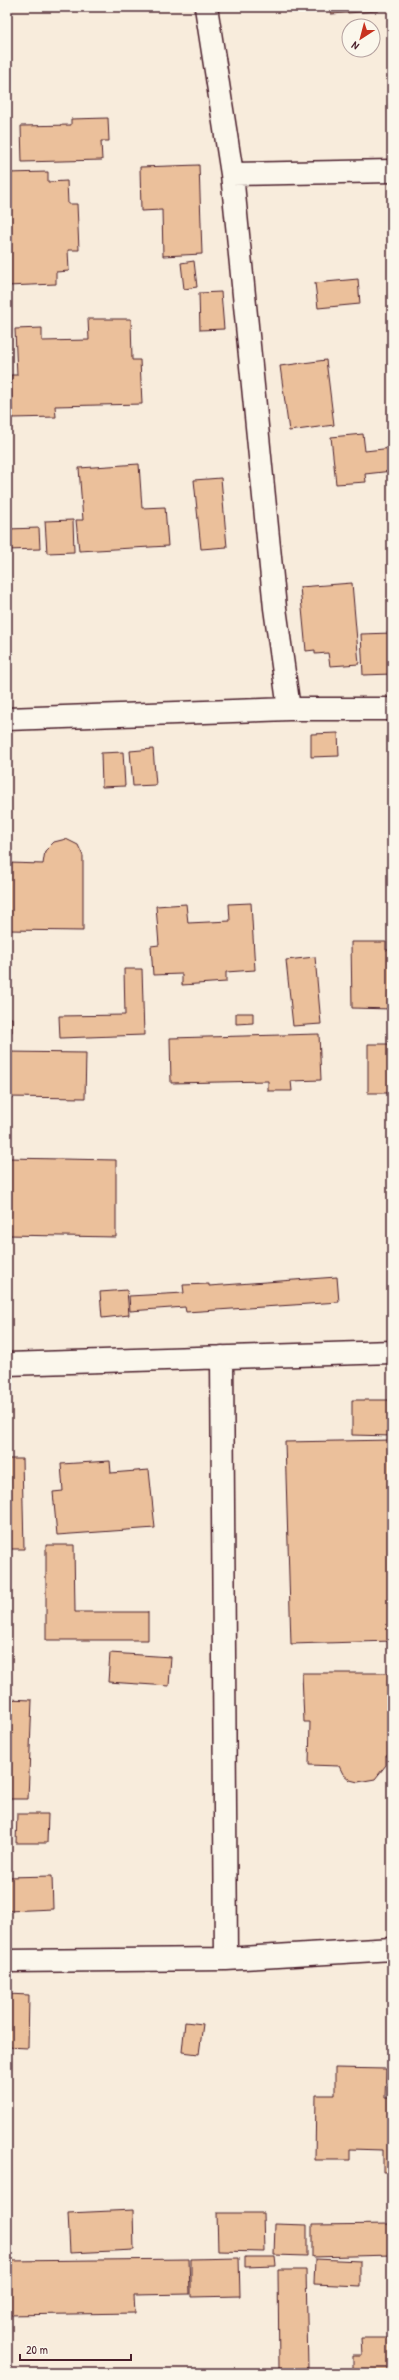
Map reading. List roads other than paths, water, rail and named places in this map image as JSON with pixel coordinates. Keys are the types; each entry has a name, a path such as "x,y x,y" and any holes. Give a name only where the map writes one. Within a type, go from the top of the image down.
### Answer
{"street":[{"path":"206,7 232,174 275,608 289,710"},
{"path":"232,174 392,171"},
{"path":"7,719 289,710 392,709"},
{"path":"7,1364 392,1352"},
{"path":"222,1357 226,1959"},
{"path":"7,1961 226,1959 392,1949"}]}
